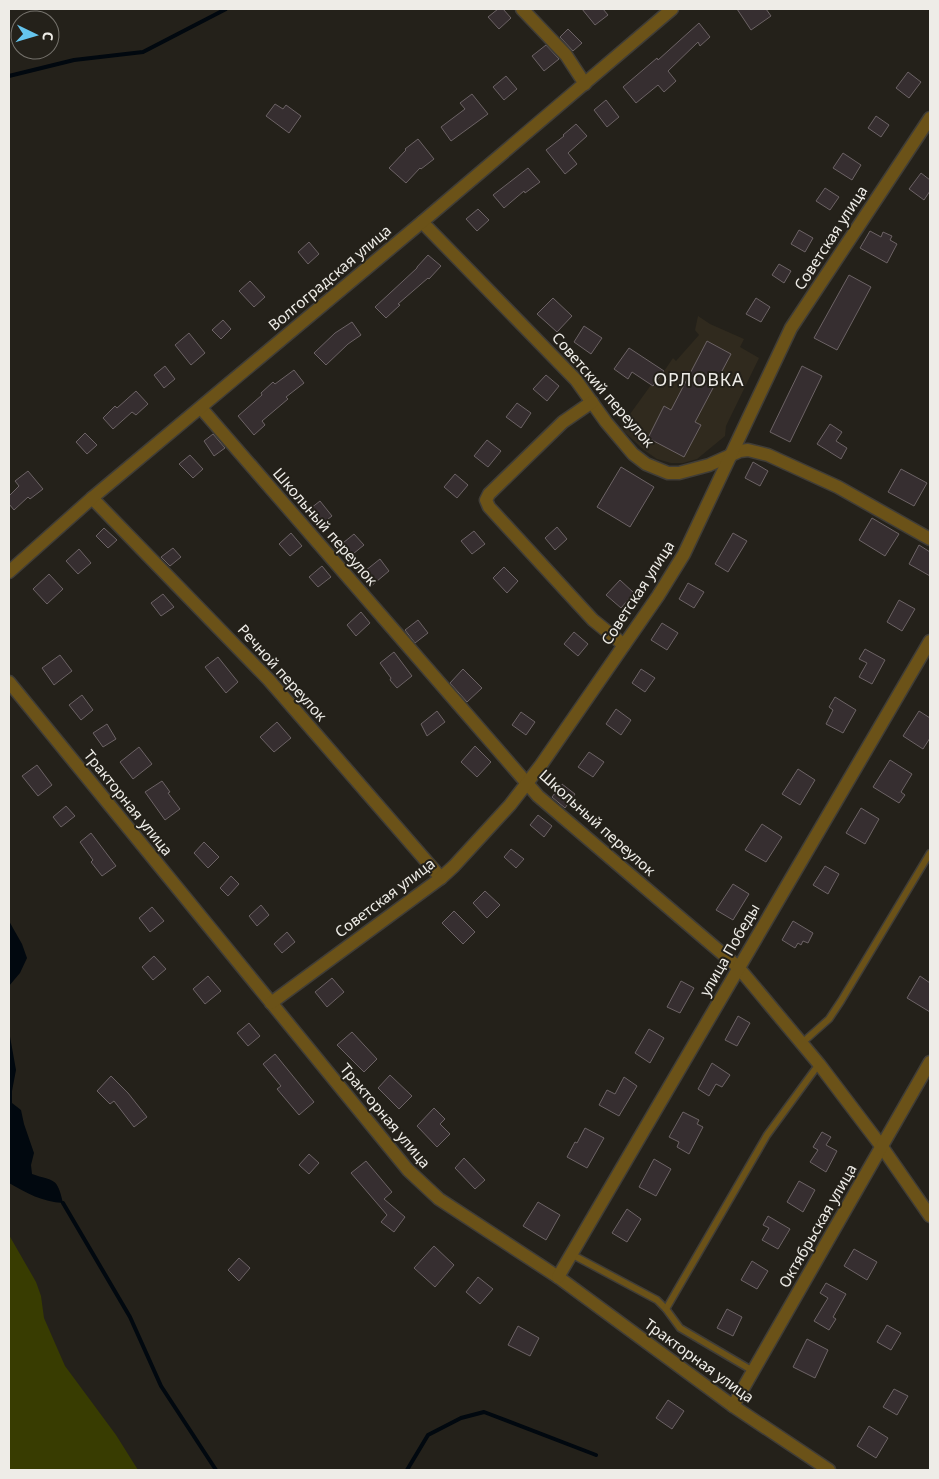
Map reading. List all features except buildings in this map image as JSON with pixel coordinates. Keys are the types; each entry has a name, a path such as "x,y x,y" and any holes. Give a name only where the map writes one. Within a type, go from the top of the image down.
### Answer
{"street":[{"path":"522,9 566,55 584,84"},
{"name":"Волгоградская улица","path":"9,572 92,498 422,222 672,9"},
{"name":"Советская улица","path":"271,1003 441,878 510,805 527,784 624,645 684,554 791,328 930,118"},
{"name":"Советский переулок","path":"422,222 576,380 606,422 633,454 646,464 668,473 679,473 709,465 748,450 768,455 846,491 930,539"},
{"path":"592,402 563,422 489,494 486,500 489,507 593,620 624,645"},
{"name":"Школьный переулок","path":"201,408 548,806 738,968 819,1064 882,1147 930,1216"},
{"name":"Речной переулок","path":"92,498 269,680 441,878"},
{"name":"улица Победы","path":"558,1277 930,641"},
{"name":"Тракторная улица","path":"9,682 408,1170 423,1185 439,1199 558,1277 733,1406 829,1470"},
{"name":"Октябрьская улица","path":"733,1406 930,1062"}],"lane":[{"path":"802,1043 829,1019 930,854"},
{"path":"666,1309 767,1135 819,1064"},
{"path":"572,1254 657,1300 680,1328 753,1371"}],"shaded area":[{"path":"698,316 710,324 744,339 740,347 759,358 726,426 725,436 697,459 683,463 671,463 657,459 620,428 651,385 654,386 673,358 676,361 699,335 695,330"},
{"path":"9,921 22,944 27,958 20,973 9,986"},
{"path":"9,1031 16,1070 12,1103 21,1110 34,1153 31,1165 32,1174 54,1181 59,1188 63,1203 41,1199 9,1183"},
{"path":"9,1235 36,1282 41,1296 44,1318 65,1366 116,1435 138,1470 9,1470"}],"waterway":[{"path":"9,76 74,60 143,52 226,9"},
{"path":"63,1203 130,1317 161,1386 216,1470"},
{"path":"407,1470 428,1435 461,1418 484,1412 596,1455"}],"district":[{"name":"ОРЛОВКА","path":"699,380"}]}
